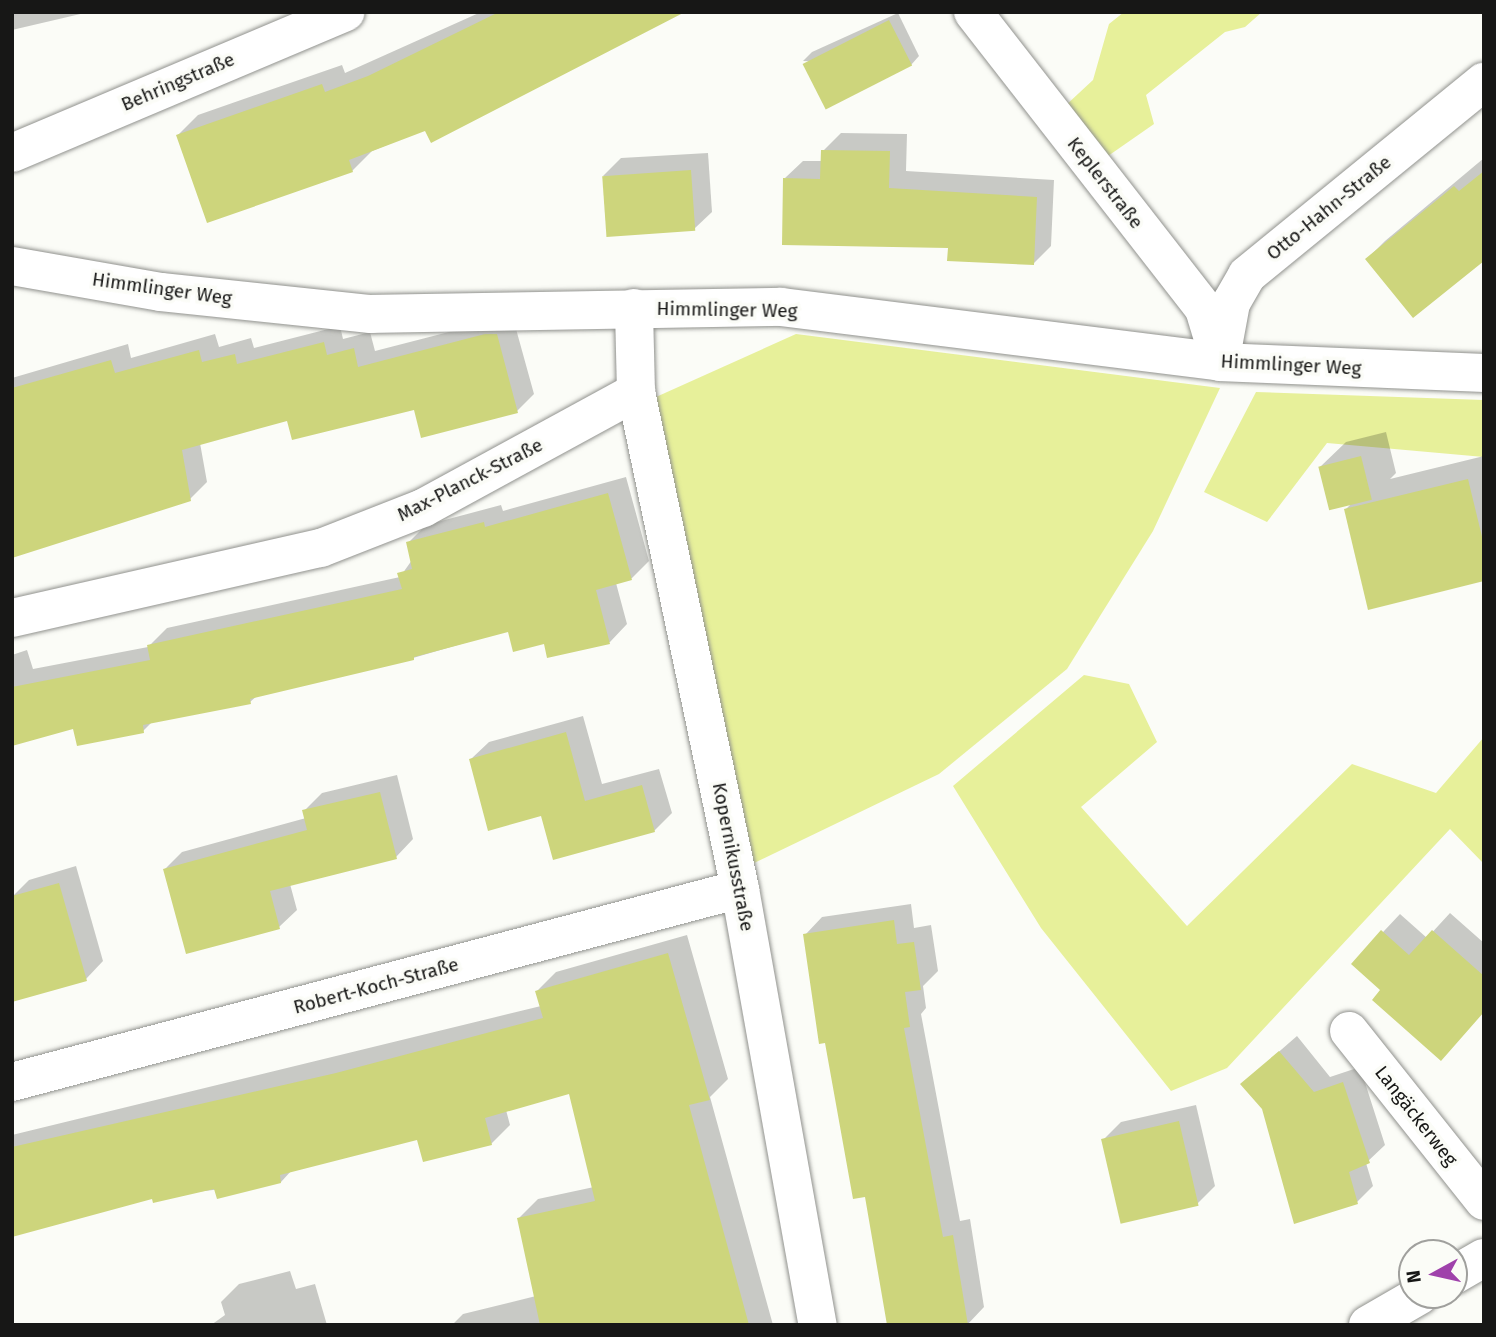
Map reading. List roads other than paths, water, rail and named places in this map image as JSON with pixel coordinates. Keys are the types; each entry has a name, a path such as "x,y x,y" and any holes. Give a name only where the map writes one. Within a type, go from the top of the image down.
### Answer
{"street":[{"name":"Behringstraße","path":"12,153 345,12"},
{"name":"Keplerstraße","path":"973,12 1204,309 1220,362"},
{"name":"Otto-Hahn-Straße","path":"1220,362 1231,303 1247,275 1484,82"},
{"name":"Himmlinger Weg","path":"17,259 161,292 371,314 781,307 1220,362 1484,373"},
{"path":"634,309 636,392"},
{"name":"Max-Planck-Straße","path":"12,618 321,548 422,508 636,392"},
{"name":"Kopernikusstraße","path":"636,392 740,890 818,1325"},
{"name":"Robert-Koch-Straße","path":"12,1082 740,890"},
{"name":"Langäckerweg","path":"1349,1031 1484,1200"},
{"path":"1468,1267 1484,1258"},
{"path":"1368,1325 1398,1308"}]}
